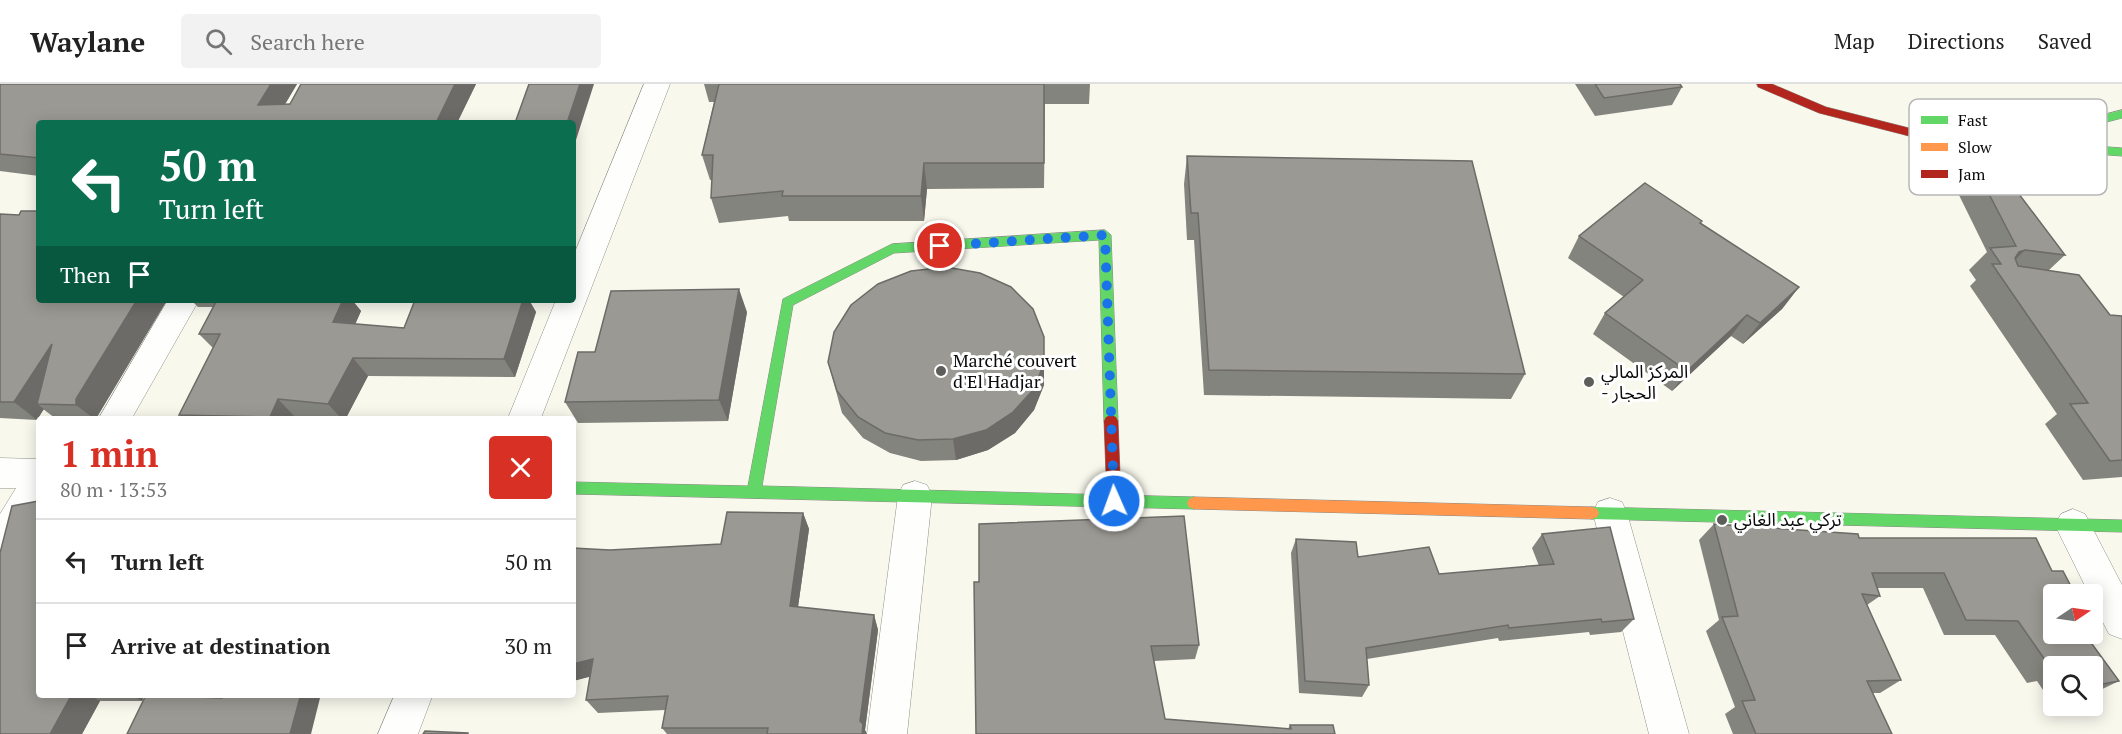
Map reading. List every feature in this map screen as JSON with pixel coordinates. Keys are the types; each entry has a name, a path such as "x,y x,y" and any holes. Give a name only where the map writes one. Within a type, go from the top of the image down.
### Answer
{"main road":[{"path":"1762,84 1823,110 1869,124 1909,131"},
{"path":"2107,119 2122,114"},
{"path":"2107,151 2122,152"},
{"path":"754,492 787,302 892,249 1105,235 1114,501"},
{"path":"576,488 2122,526"}],"street":[{"path":"576,287 657,84"},
{"path":"116,416 182,303"},
{"path":"525,416 570,303"},
{"path":"0,473 36,474"},
{"path":"0,545 36,487"},
{"path":"887,734 915,496"},
{"path":"1610,513 1668,734"},
{"path":"2073,525 2122,622"},
{"path":"398,734 412,698"}],"building":[{"path":"0,84 271,84 258,105 290,104 301,84 455,84 437,120 36,120 36,158 0,154"},
{"path":"529,84 580,84 568,120 516,120"},
{"path":"719,84 1044,84 1044,163 924,163 921,196 782,196 783,191 711,198 713,155 702,155"},
{"path":"1595,84 1680,84 1682,87 1604,98"},
{"path":"1187,156 1472,161 1525,374 1209,370 1198,213 1191,213"},
{"path":"1645,183 1702,221 1700,223 1799,287 1760,323 1747,315 1687,371 1605,313 1643,280 1579,236"},
{"path":"1990,195 2020,195 2065,255 2025,250 2019,252 2015,258 2018,266 2079,275 2110,315 2122,316 2122,460 2110,461 2070,404 2088,403 1992,264 2001,264 1990,248 2016,246"},
{"path":"21,211 36,211 36,303 135,303 76,399 76,405 37,404 52,344 14,402 0,402 0,214 19,215"},
{"name":"Marché couvert d'El Hadjar","path":"946,267 980,273 1011,287 1033,309 1044,337 1044,363 1034,389 1013,412 986,430 953,439 918,440 885,433 858,417 837,391 828,362 834,332 851,305 878,284 911,271"},
{"path":"739,289 719,400 565,402 578,352 595,352 611,291"},
{"path":"215,303 342,303 333,322 404,328 414,303 522,303 504,359 353,358 328,404 278,399 270,416 179,415 220,334 199,334"},
{"path":"36,502 36,698 70,698 50,734 0,734 0,553 12,506"},
{"path":"727,512 803,513 790,606 874,615 860,721 863,724 862,734 767,734 768,728 662,728 668,696 586,700 593,659 576,663 576,548 610,550 721,544"},
{"path":"1184,516 1199,645 1151,646 1165,719 1291,729 1290,725 1333,725 1335,734 976,734 974,582 979,582 979,524"},
{"path":"1714,524 1858,534 1859,538 2036,538 2052,571 2063,571 2070,584 2043,584 2043,644 2092,644 2101,656 2043,657 2018,621 1966,620 1944,573 1872,573 1880,596 1862,594 1901,680 1867,681 1892,734 1756,734 1742,701 1755,700 1722,617 1738,616"},
{"path":"1610,527 1634,619 1602,622 1601,619 1509,628 1508,625 1366,648 1369,685 1305,681 1296,539 1356,542 1358,557 1429,547 1439,574 1554,564 1542,534"},
{"path":"2103,659 2119,681 2103,684"},
{"path":"145,698 300,698 290,734 127,734"},
{"path":"425,731 468,733 468,734 423,734"}],"traffic: fast":[{"path":"2107,118 2122,114"},
{"path":"2107,151 2122,152"},
{"path":"754,492 787,302 892,249 1105,235 1111,421"},
{"path":"576,488 1194,503"},
{"path":"1592,513 2122,526"}],"traffic: slow":[{"path":"1194,503 1592,513"}],"traffic: jam":[{"path":"1762,84 1823,110 1909,132"},
{"path":"1111,421 1114,501"}],"place":[{"name":"Marché couvert d'El Hadjar","path":"941,371"},
{"name":"المركز المالي - الحجار","path":"1589,382"},
{"name":"تركي عبد الغاني","path":"1722,520"}],"route":[{"path":"940,246 1105,235 1114,501"}]}
